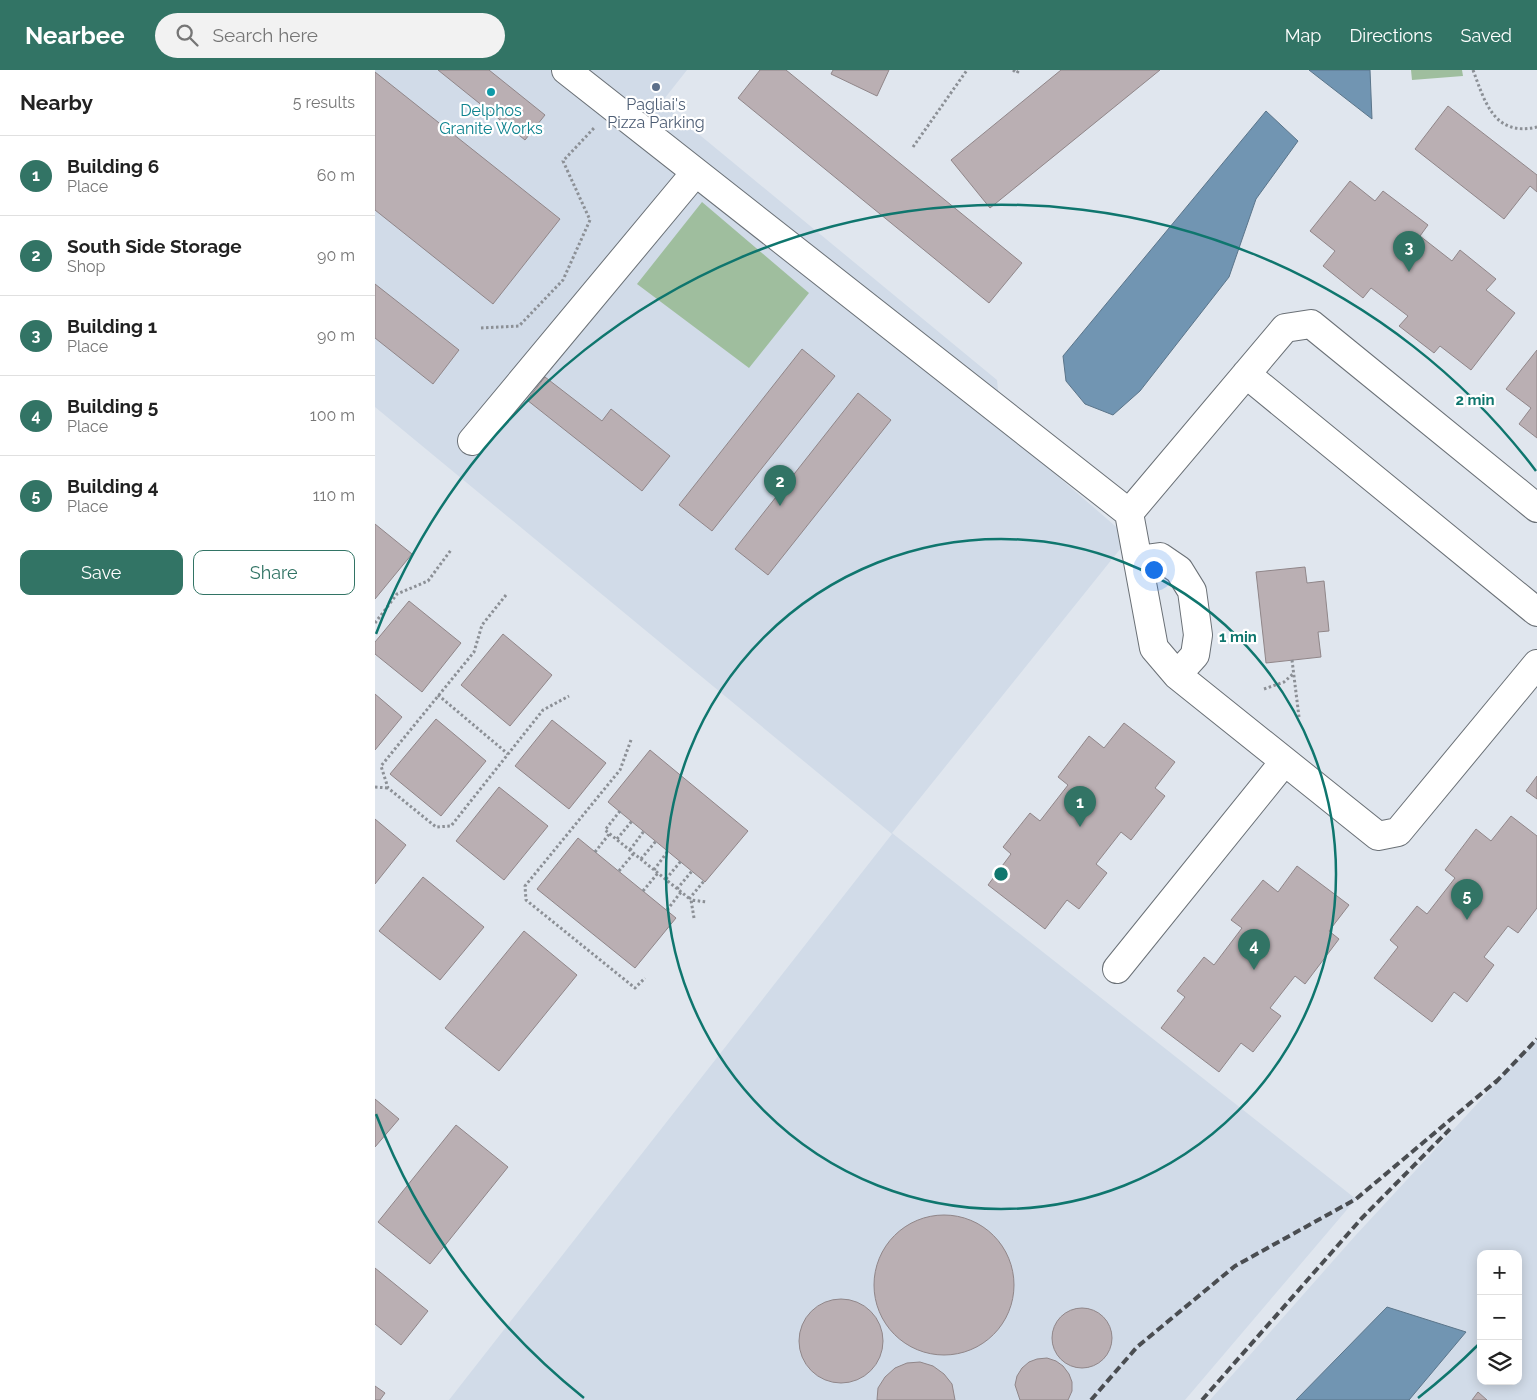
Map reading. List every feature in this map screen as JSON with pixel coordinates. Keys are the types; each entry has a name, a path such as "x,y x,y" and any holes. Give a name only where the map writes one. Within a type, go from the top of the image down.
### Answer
{"lane":[{"path":"566,70 1129,513 1155,648 1177,675 1378,836 1399,832 1537,664"},
{"path":"472,441 695,173"},
{"path":"1129,513 1285,328 1311,324 1537,508"},
{"path":"1246,374 1537,612"},
{"path":"1137,560 1160,557 1179,570 1191,591 1198,635 1195,655 1177,675"},
{"path":"1117,970 1285,762"}],"path":[{"path":"913,147 967,70"},
{"path":"1013,70 1017,73 1019,70"},
{"path":"1473,70 1491,112 1503,123 1523,130 1537,127"},
{"path":"481,328 519,326 563,280 590,220 563,161 612,107"},
{"path":"375,623 397,594 428,580 451,550"},
{"path":"506,595 482,625 474,652 381,766 388,788 436,827 451,826 543,710 569,696"},
{"path":"1292,660 1299,717"},
{"path":"1264,689 1284,682 1293,674"},
{"path":"438,696 509,754"},
{"path":"631,740 620,770 525,886 526,900 635,988 645,978"},
{"path":"375,787 388,788"},
{"path":"620,812 605,830 690,899 707,902"},
{"path":"617,840 632,821"},
{"path":"619,871 644,831"},
{"path":"595,852 610,833"},
{"path":"641,859 656,841"},
{"path":"654,870 668,851"},
{"path":"666,879 681,861"},
{"path":"677,889 692,871"},
{"path":"643,891 658,873"},
{"path":"694,918 690,899 704,880"},
{"path":"667,910 681,892"}],"shaded area":[{"path":"375,70 687,70 661,103 997,380 1002,428 1129,538 892,833 1356,1199 1185,1400 449,1400 892,834 375,407"},
{"path":"1537,1039 1537,1400 1210,1400 1355,1236"}],"green space":[{"path":"1411,70 1462,70 1463,76 1412,80"},
{"path":"702,202 809,293 749,368 637,284"}],"water":[{"path":"1309,70 1370,70 1372,119"},
{"path":"1266,111 1298,141 1256,199 1229,277 1140,391 1113,415 1085,404 1066,381 1063,356"},
{"path":"1387,1307 1466,1332 1409,1400 1296,1400"}],"building":[{"name":"Delphos Granite Works","path":"438,70 489,70 545,115 525,140"},
{"path":"760,70 786,70 1022,263 989,303 738,98"},
{"path":"833,70 889,70 877,96 831,74"},
{"path":"1061,70 1160,70 990,208 951,160"},
{"path":"375,72 560,219 493,304 375,210"},
{"path":"1448,106 1537,175 1537,192 1530,186 1504,219 1415,149"},
{"path":"1350,181 1375,201 1383,191 1428,225 1420,236 1452,261 1460,250 1496,279 1486,290 1515,313 1471,370 1440,346 1434,353 1399,326 1408,316 1371,288 1363,298 1323,266 1335,251 1310,231"},
{"path":"375,284 459,350 433,384 375,338"},
{"path":"802,349 835,376 712,531 679,505"},
{"path":"1537,350 1537,438 1519,424 1531,408 1506,389"},
{"path":"545,377 602,421 611,409 670,456 642,491 527,400"},
{"path":"858,393 891,420 768,575 735,549"},
{"path":"375,524 412,554 375,599"},
{"path":"1305,567 1307,583 1324,581 1329,631 1318,632 1321,657 1266,663 1256,572"},
{"path":"409,601 461,643 422,692 375,654 375,642"},
{"path":"503,634 552,675 510,726 461,685"},
{"path":"375,694 402,717 375,750"},
{"path":"436,719 486,761 441,816 390,774"},
{"path":"552,720 606,763 569,809 515,766"},
{"path":"1124,723 1175,762 1155,788 1165,796 1131,840 1121,832 1096,864 1107,873 1079,909 1067,900 1045,929 988,885 1011,854 1003,847 1030,813 1040,821 1068,785 1058,777 1089,736 1104,748"},
{"path":"650,750 748,831 705,882 608,802"},
{"path":"1537,776 1537,799 1526,791"},
{"path":"499,787 548,826 504,880 456,841"},
{"path":"1511,816 1537,836 1537,908 1518,933 1508,926 1484,957 1494,965 1467,1002 1454,992 1432,1022 1374,978 1398,947 1390,940 1417,906 1427,914 1455,878 1445,870 1476,829 1491,841"},
{"path":"375,819 406,845 375,884"},
{"path":"578,838 676,918 635,968 537,889"},
{"path":"1297,866 1349,905 1329,931 1339,939 1305,984 1295,976 1270,1008 1281,1016 1253,1052 1241,1043 1219,1072 1161,1028 1185,997 1177,991 1204,957 1214,965 1242,928 1231,920 1263,880 1278,892"},
{"path":"423,877 484,927 440,980 379,931"},
{"path":"524,931 577,975 499,1071 445,1028"},
{"path":"375,1099 399,1119 375,1147"},
{"path":"456,1125 508,1167 430,1264 378,1222"},
{"path":"944,1215 971,1221 983,1227 993,1236 1002,1246 1008,1258 1014,1285 1008,1312 1002,1324 993,1334 983,1343 971,1349 944,1355 917,1349 905,1343 895,1334 886,1324 880,1312 874,1285 880,1258 886,1246 895,1236 905,1227 917,1221"},
{"path":"375,1268 428,1311 401,1345 375,1324"},
{"path":"841,1299 864,1306 876,1318 883,1341 876,1364 864,1376 841,1383 818,1376 806,1364 799,1341 806,1318 818,1306"},
{"path":"1082,1308 1098,1313 1103,1317 1107,1322 1112,1338 1107,1354 1103,1359 1098,1363 1082,1368 1066,1363 1061,1359 1057,1354 1052,1338 1057,1322 1061,1317 1066,1313"},
{"path":"1047,1358 1063,1366 1069,1374 1072,1382 1072,1391 1068,1400 1020,1400 1015,1385 1017,1376 1022,1368 1029,1362"},
{"path":"920,1362 933,1366 944,1374 952,1384 955,1400 877,1400 878,1388 885,1377 895,1368 907,1363"},
{"path":"375,1386 385,1393 380,1400 375,1400"},
{"path":"1478,1392 1487,1400 1472,1400"}],"railway":[{"path":"1495,1083 1537,1039"},
{"path":"1091,1400 1137,1347 1235,1266 1356,1199 1500,1078"},
{"path":"1202,1400 1361,1219 1450,1129"}],"place":[{"name":"Pagliai's Pizza Parking","path":"656,87"},
{"name":"Delphos Granite Works","path":"491,92"},
{"name":"Building 1","path":"1409,272"},
{"name":"South Side Storage","path":"780,506"},
{"name":"Building 6","path":"1080,827"},
{"name":"Building 4","path":"1467,920"},
{"name":"Building 5","path":"1254,970"}]}
